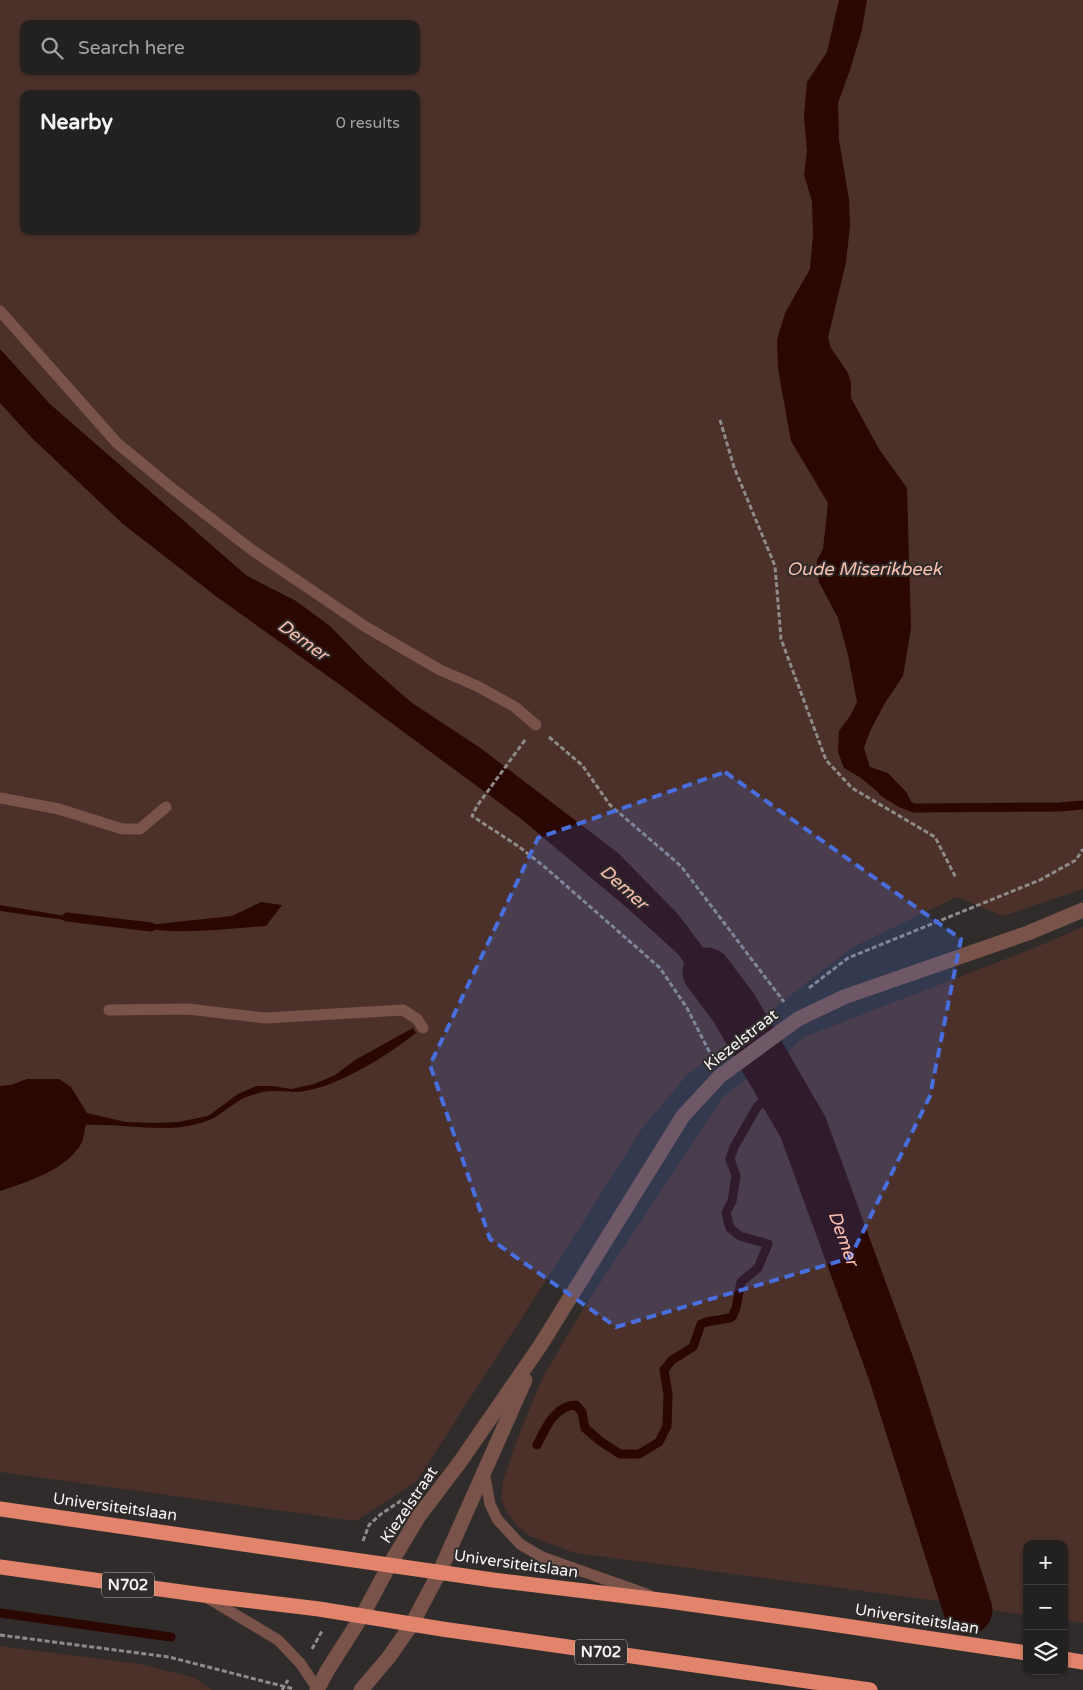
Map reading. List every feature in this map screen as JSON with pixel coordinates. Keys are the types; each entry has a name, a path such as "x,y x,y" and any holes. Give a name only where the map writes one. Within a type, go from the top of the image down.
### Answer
{"highway":[{"name":"Universiteitslaan","path":"0,1509 493,1580 668,1601 1023,1652"},
{"name":"N702","path":"0,1567 362,1616 870,1690"},
{"path":"1068,1660 1083,1662"}],"street":[{"name":"Kiezelstraat","path":"317,1689 362,1616 419,1516 460,1462 540,1346 683,1116 725,1072 798,1019 844,997 1028,933 1083,910"},
{"name":"Kiezelstraat","path":"361,1690 389,1658 412,1624 440,1571 540,1346"}],"lane":[{"path":"0,311 117,443 173,490 252,550 366,627 440,670 477,686 515,707 536,725"},
{"path":"0,798 59,809 122,828 140,828 166,807"},
{"path":"109,1010 188,1009 265,1018 403,1010 417,1019 423,1028"},
{"path":"484,1472 490,1504 497,1519 520,1544 542,1557 668,1601"},
{"path":"202,1595 278,1640 300,1663 317,1689"}],"path":[{"path":"720,420 734,467 775,566 781,639 826,760 852,788 935,837 956,878"},
{"path":"536,725 582,765 610,805 681,866 786,1005"},
{"path":"522,743 477,806 472,816 518,846 546,868 660,968 687,1008 725,1072"},
{"path":"802,994 848,958 1040,880 1076,860 1083,849"},
{"path":"0,1635 168,1657 283,1688"}],"highlighted area":[{"path":"725,772 961,939 930,1096 850,1258 616,1327 490,1239 430,1065 538,838"}],"shaded area":[{"path":"0,0 1083,0 1083,889 1003,916 957,897 853,947 687,1075 643,1127 416,1482 356,1521 0,1472"},
{"path":"1083,927 1083,1623 1068,1621 1068,1540 1023,1540 1023,1614 989,1610 986,1584 840,1186 804,1097 786,1064 789,1051 804,1037 1039,946"},
{"path":"748,1077 760,1086 775,1102 787,1125 816,1203 946,1602 575,1553 532,1537 517,1526 506,1511 501,1498 503,1482 517,1440 542,1379 581,1312 723,1097"},
{"path":"0,1646 140,1664 195,1678 212,1690 0,1690"}],"water":[{"name":"Oude Miserikbeek","path":"839,0 867,0 862,30 838,103 839,140 849,199 850,226 846,262 828,338 831,348 848,373 851,383 851,398 879,449 907,488 911,628 903,676 885,703 870,731 864,748 870,767 888,773 907,793 914,808 901,798 892,798 879,793 861,778 844,768 838,752 839,731 857,702 848,655 838,618 819,582 816,570 817,560 823,549 828,503 791,441 778,369 777,340 785,313 810,269 813,235 812,201 804,175 807,151 804,117 807,82 827,52"},
{"path":"0,349 50,404 247,576 296,601 330,626 366,663 412,703 479,747 618,853 677,913 717,966 751,1021 736,1033 678,954 626,907 520,818 217,597 123,524 32,438 0,403"},
{"path":"261,902 282,905 266,926 195,931 128,928 0,911 0,905 139,926 232,916"},
{"path":"413,1028 416,1033 364,1068 319,1088 292,1092 269,1091 249,1096 214,1118 188,1126 150,1128 86,1125 81,1144 66,1161 45,1174 0,1191 0,1086 11,1085 27,1079 59,1079 71,1087 87,1113 126,1122 178,1122 208,1116 238,1094 256,1086 291,1089 314,1084 335,1075 355,1060"}],"waterway":[{"name":"Oude Miserikbeek","path":"883,792 901,803 914,808 1060,807 1083,805"},
{"path":"67,917 151,927"},
{"name":"Demer","path":"707,972 734,1008 803,1127 892,1371 968,1610"},
{"path":"537,1445 547,1425 557,1413 569,1406 576,1405 582,1412 585,1428 620,1454 639,1454 659,1442 667,1426 668,1394 664,1370 672,1360 693,1347 701,1324 732,1317 736,1308 741,1282 758,1268 768,1244 740,1236 730,1228 726,1213 732,1201 736,1176 730,1159 734,1147 757,1107 780,1087"},
{"path":"0,1613 171,1637"}]}
